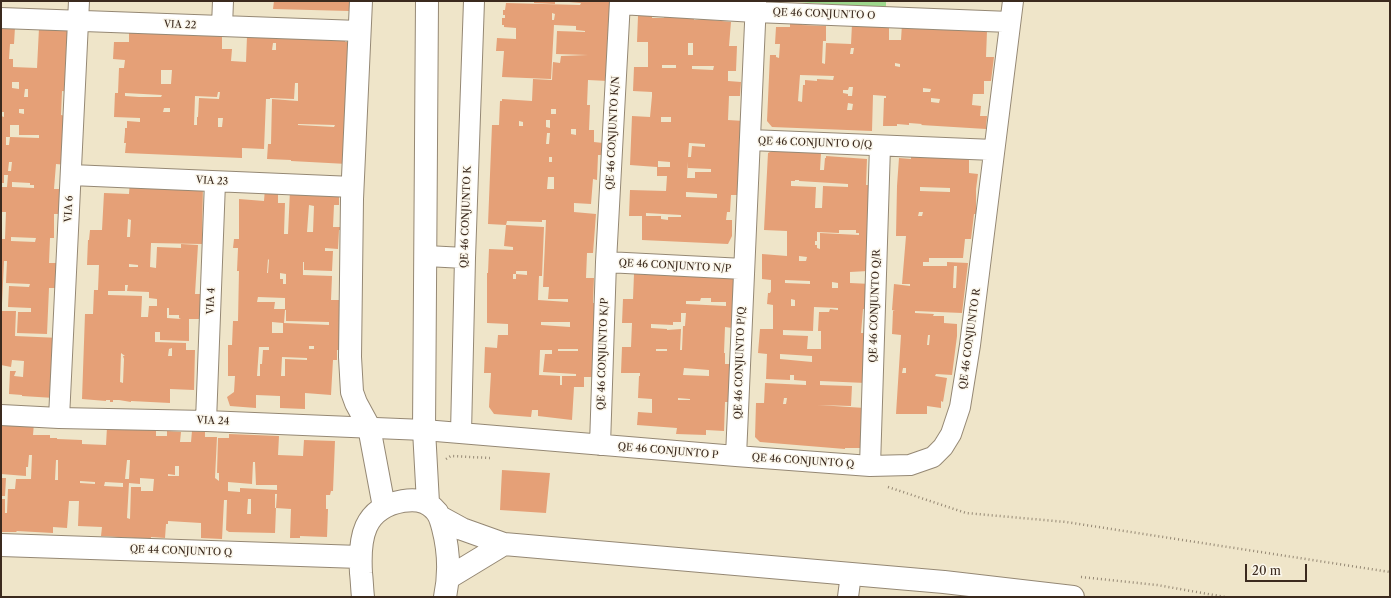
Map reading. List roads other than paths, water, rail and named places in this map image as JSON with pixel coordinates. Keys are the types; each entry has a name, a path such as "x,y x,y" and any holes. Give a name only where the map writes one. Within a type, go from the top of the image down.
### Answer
{"street":[{"name":"VIA 6","path":"59,418 79,1"},
{"path":"222,26 223,1"},
{"path":"361,1 353,187 350,357 352,392 356,403 369,427 384,507"},
{"path":"427,1 424,430 434,510 446,543 449,567 446,588"},
{"name":"QE 46 CONJUNTO K","path":"461,432 465,258 474,1"},
{"path":"994,150 1013,1"},
{"name":"QE 46 CONJUNTO O","path":"620,2 893,9 1010,22"},
{"name":"QE 46 CONJUNTO K/N","path":"606,262 620,2"},
{"name":"QE 46 CONJUNTO P/Q","path":"736,456 756,6"},
{"name":"VIA 22","path":"1,18 359,31"},
{"name":"QE 46 CONJUNTO O/Q","path":"750,140 994,150"},
{"name":"QE 46 CONJUNTO Q/R","path":"870,466 880,146"},
{"name":"QE 46 CONJUNTO R","path":"870,466 910,465 933,457 943,447 951,434 960,407 970,345 994,150"},
{"name":"VIA 23","path":"71,175 353,187"},
{"name":"VIA 4","path":"206,421 216,182"},
{"path":"426,256 465,258"},
{"name":"QE 46 CONJUNTO N/P","path":"606,262 744,269"},
{"name":"QE 46 CONJUNTO K/P","path":"600,445 606,262"},
{"name":"VIA 24","path":"1,415 59,418 206,421 424,430"},
{"path":"424,430 600,445"},
{"name":"QE 46 CONJUNTO P","path":"600,445 736,456"},
{"name":"QE 46 CONJUNTO Q","path":"736,456 870,466"},
{"path":"363,597 360,557 364,530 368,521 389,504 419,500 462,529 504,544 944,582 1074,597"},
{"path":"446,588 504,544"},
{"name":"QE 44 CONJUNTO Q","path":"1,546 360,557"},
{"path":"848,597 851,574"}]}
